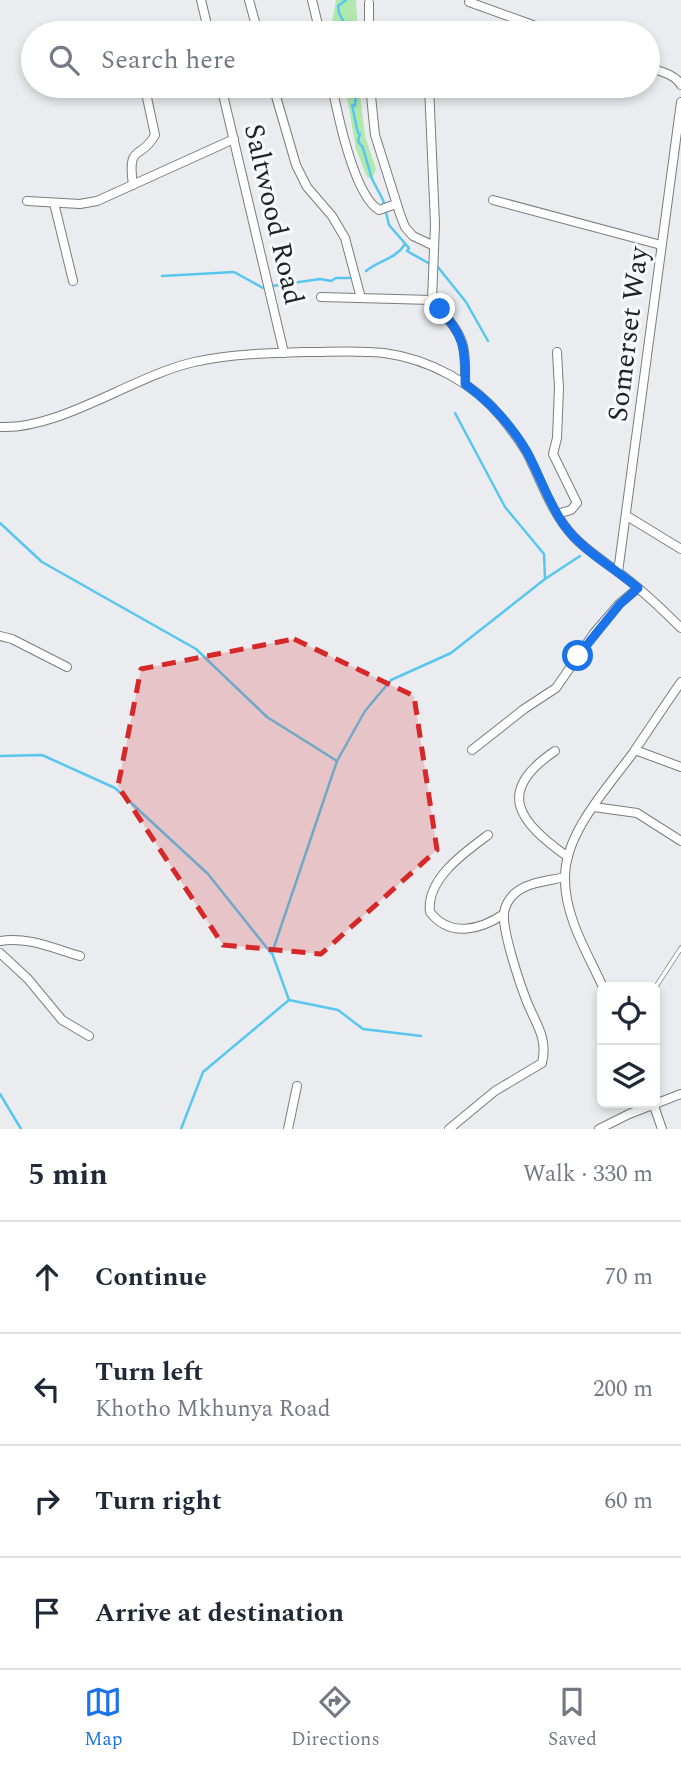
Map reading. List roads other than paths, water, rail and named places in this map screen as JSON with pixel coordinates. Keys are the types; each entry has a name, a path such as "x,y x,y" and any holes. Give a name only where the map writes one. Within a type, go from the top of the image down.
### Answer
{"street":[{"path":"201,0 206,21"},
{"path":"249,0 255,21"},
{"path":"312,0 317,21"},
{"path":"470,2 522,21"},
{"path":"369,3 369,21"},
{"path":"660,73 680,83"},
{"path":"133,185 132,161 155,135 147,98"},
{"name":"Saltwood Road","path":"224,98 284,353"},
{"path":"276,98 296,165 307,187 332,216 345,238 361,299"},
{"path":"335,98 349,154 368,202 379,210 393,206"},
{"path":"371,98 374,135 393,206 405,228 413,236 434,246"},
{"path":"429,98 434,246 432,300 455,325 462,340 466,358 465,384"},
{"name":"Somerset Way","path":"618,572 681,102"},
{"path":"27,201 80,204 97,201 234,139"},
{"path":"493,200 661,245"},
{"path":"54,203 73,281"},
{"path":"321,297 432,300"},
{"path":"557,352 559,388 557,438 553,454 577,503 571,510 557,514"},
{"path":"0,427 27,427 153,375 195,362 284,353 384,353 436,369 479,394 501,416 526,450 557,514 572,534 592,554 657,603 681,628"},
{"path":"627,516 681,549"},
{"path":"472,750 524,709 556,688 594,633 638,588"},
{"path":"0,636 12,639 67,667"},
{"path":"601,982 568,907 565,877 568,857 575,838 594,807 681,682"},
{"path":"635,750 681,766"},
{"path":"555,751 528,774 519,790 518,800 519,808 536,830 568,857"},
{"path":"594,807 637,813 681,841"},
{"path":"488,835 450,866 433,889 428,902 430,912 451,928 467,931 492,922 504,914"},
{"path":"449,1129 495,1091 542,1063 544,1038 527,1001 515,964 504,914 515,893 533,884 565,877"},
{"path":"0,941 14,939 80,956"},
{"path":"0,953 28,979 62,1020 89,1036"},
{"path":"288,1129 297,1086"},
{"path":"660,1102 681,1094"},
{"path":"599,1129 644,1108"},
{"path":"655,1108 662,1129"}],"lane":[{"path":"659,982 681,948"}],"waterway":[{"path":"343,21 338,6 346,0"},
{"path":"356,98 355,106 352,105 360,134 358,141 383,200 389,225 409,248 407,251 430,264"},
{"path":"366,271 397,253 405,244"},
{"path":"437,266 466,302 488,341"},
{"path":"162,276 234,272 263,288"},
{"path":"272,286 350,278"},
{"path":"455,413 505,507 544,554 545,579"},
{"path":"0,523 42,562 196,649 267,717 337,761"},
{"path":"181,1129 203,1072 289,1000 272,953 337,761 365,711 391,680 451,653 545,579 580,556"},
{"path":"0,756 42,755 115,788 208,874 271,953"},
{"path":"289,1000 338,1010 363,1029 421,1036"},
{"path":"0,1094 21,1129"}]}
